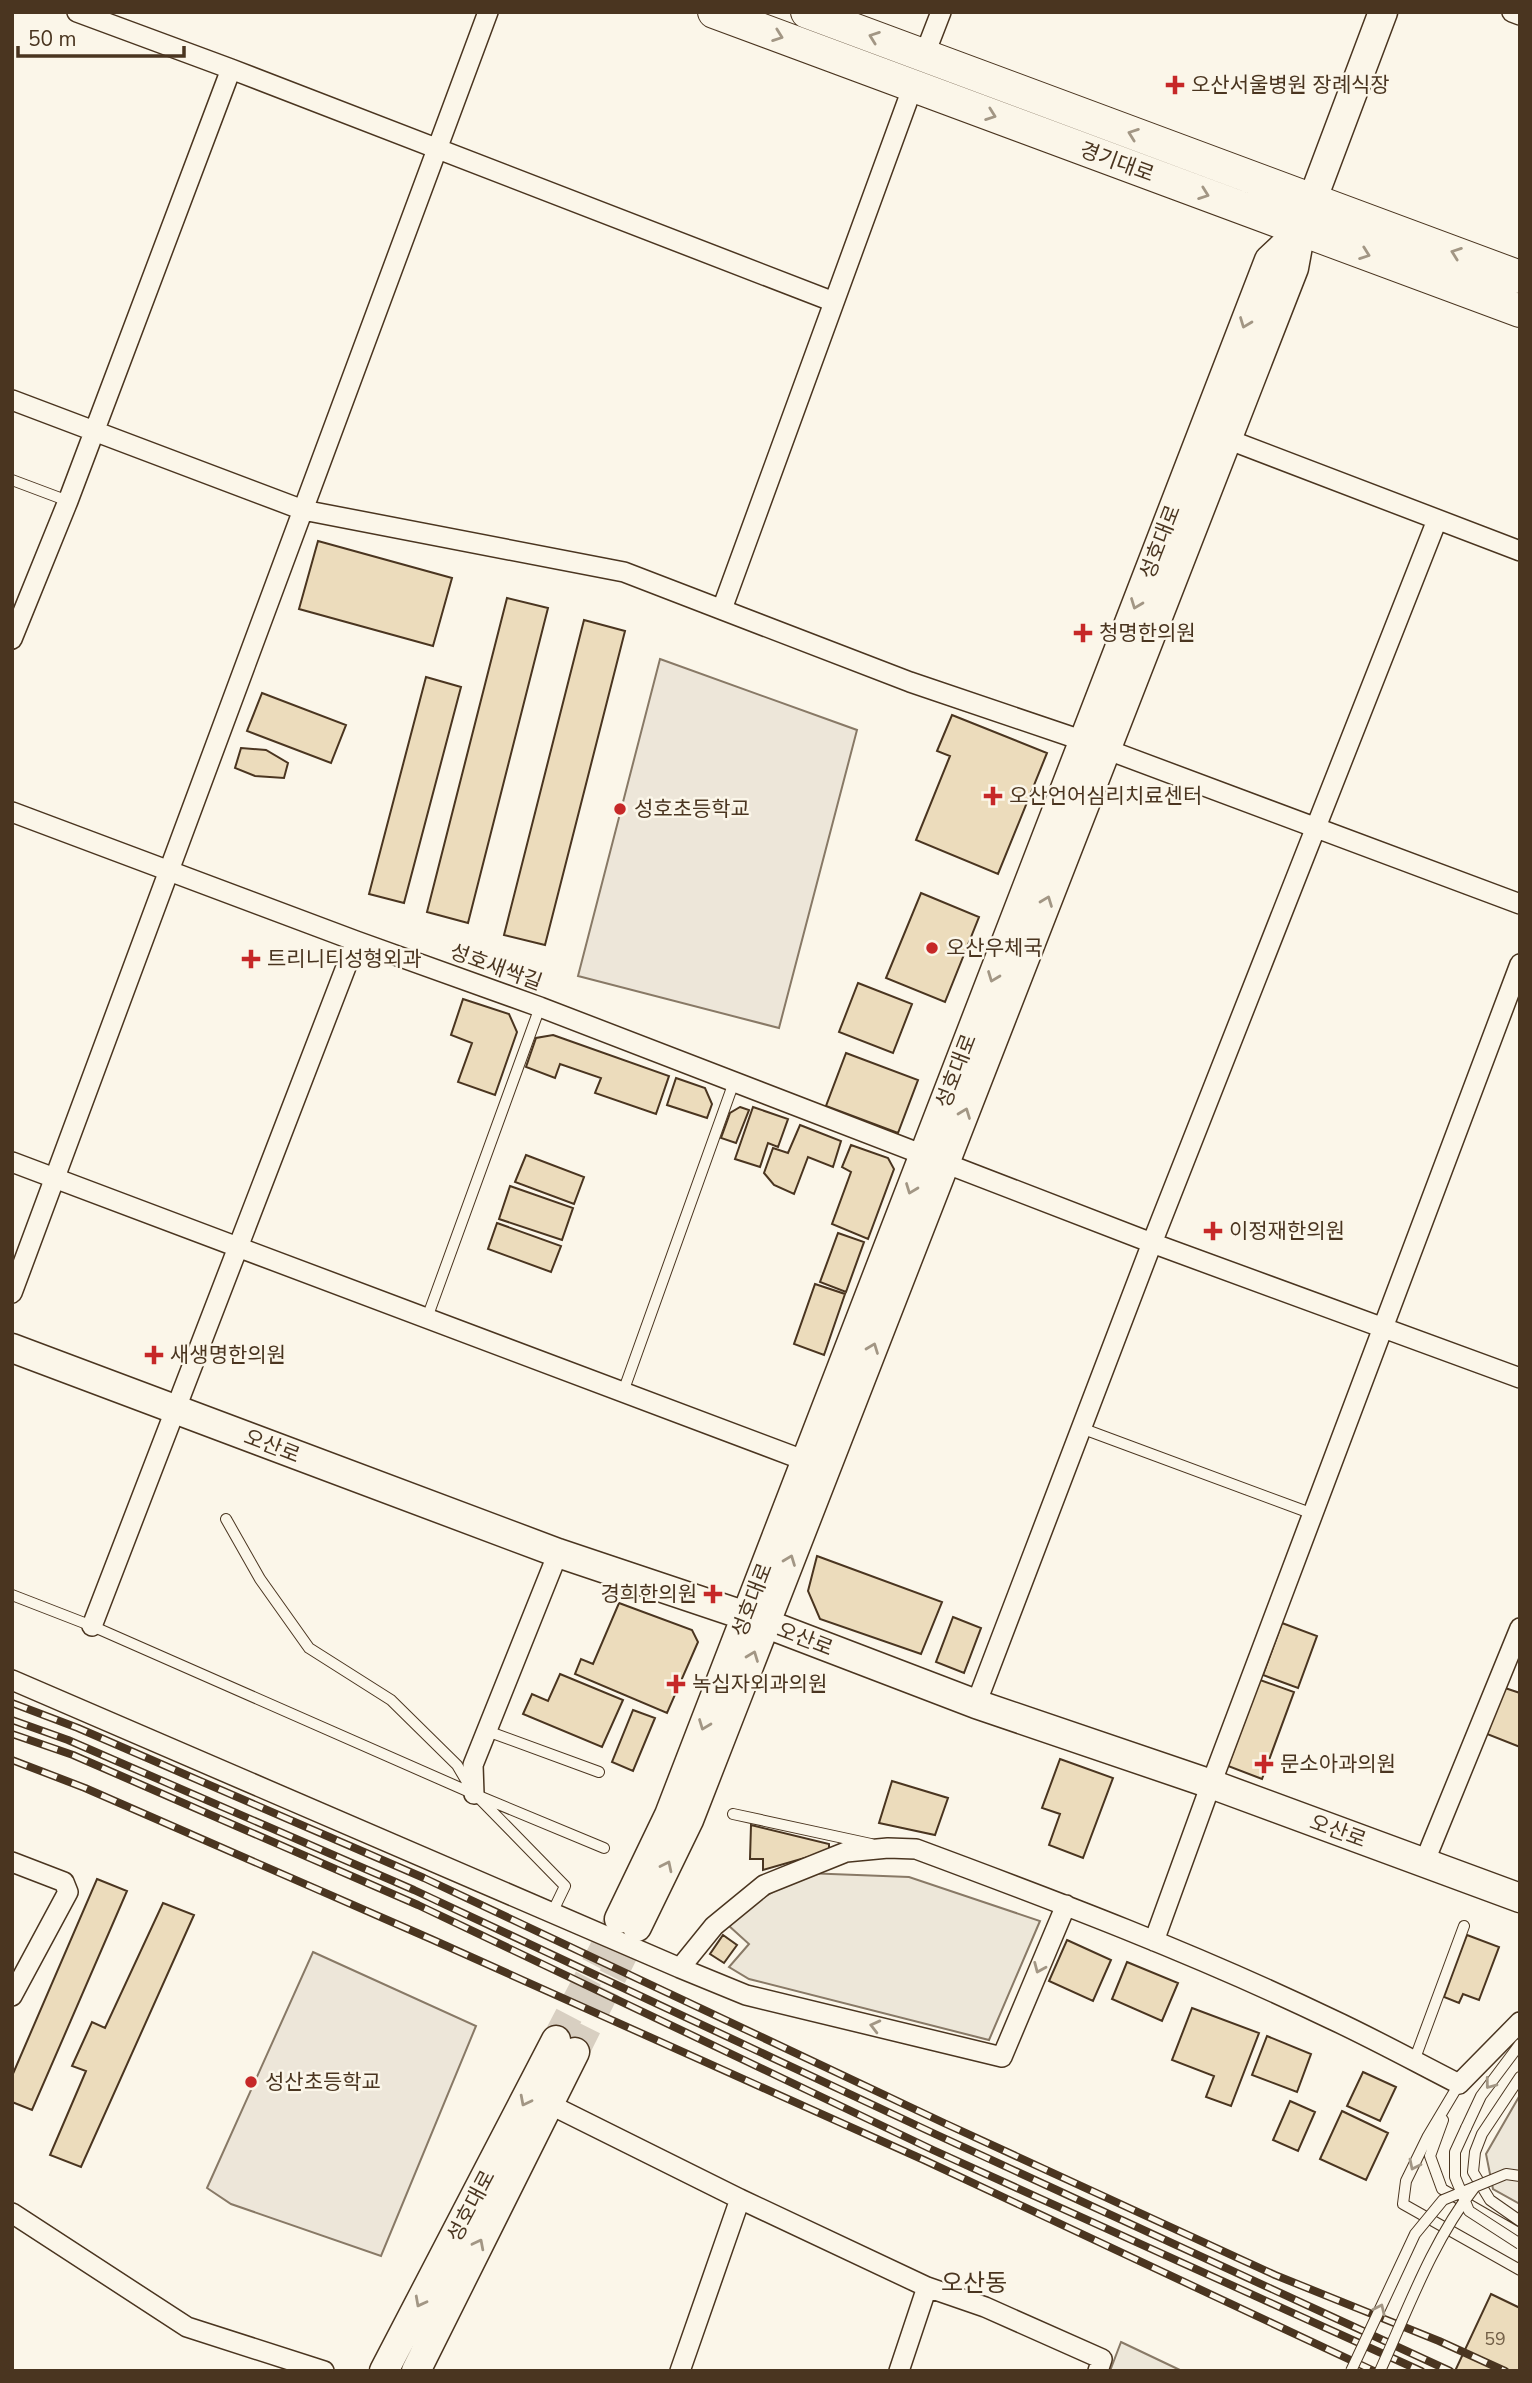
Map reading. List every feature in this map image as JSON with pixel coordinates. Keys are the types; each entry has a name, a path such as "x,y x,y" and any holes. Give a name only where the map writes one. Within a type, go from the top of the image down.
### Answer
{"main road":[{"name":"경기대로","path":"713,12 1520,311"},
{"name":"경기대로","path":"807,12 1520,276"},
{"name":"성호대로","path":"1095,745 1227,439 1294,268 1301,230 1383,12"},
{"name":"성호대로","path":"628,1923 669,1815 756,1620 1095,745 1269,260 1301,230"},
{"name":"성호대로","path":"756,1620 806,1461 935,1159"},
{"name":"오산로","path":"12,1348 558,1553 756,1620 976,1704 1211,1784 1520,1898"},
{"name":"성호대로","path":"384,2371 566,2046 549,2104 416,2371"}],"street":[{"path":"76,12 834,302"},
{"path":"12,1293 488,12"},
{"path":"924,56 941,12"},
{"path":"1512,12 1520,15"},
{"path":"12,639 68,501 230,69"},
{"path":"722,609 913,86"},
{"path":"12,400 303,510 624,572 910,682 1095,745 1520,904"},
{"path":"1227,439 1520,551"},
{"path":"976,1704 1152,1243 1437,520"},
{"name":"성호새싹길","path":"12,812 540,1007 1152,1243 1520,1378"},
{"path":"93,1626 356,941"},
{"path":"1154,1941 1520,964"},
{"path":"12,1162 806,1461"},
{"path":"474,1794 473,1765 558,1553"},
{"path":"1424,1863 1520,1628"},
{"path":"12,1681 746,1995 1002,2057 1066,1905"},
{"path":"680,1968 714,1926 764,1885 846,1852 888,1848 916,1849 1066,1905 1330,2018 1414,2061 1455,2090 1520,2022"},
{"path":"12,1862 64,1882 68,1892 12,1996"},
{"path":"549,2104 740,2199 928,2287 985,2307 1102,2359 1098,2371"},
{"path":"680,2371 740,2199"},
{"path":"12,2213 187,2328 324,2371"},
{"path":"899,2371 928,2287"}],"lane":[{"path":"12,480 68,501"},
{"path":"427,1318 540,1007"},
{"path":"623,1392 734,1082"},
{"path":"1081,1428 1312,1514"},
{"path":"226,1519 260,1578 309,1648 391,1700 457,1765 474,1794 565,1886 552,1914"},
{"path":"12,1595 93,1626 474,1794 604,1848"},
{"path":"487,1731 599,1772"},
{"path":"733,1814 888,1848"},
{"path":"1414,2061 1464,1926"},
{"path":"1520,2044 1481,2096 1455,2152 1455,2177 1469,2211 1520,2244"},
{"path":"1520,2077 1482,2134 1475,2152 1473,2172 1490,2200 1520,2221"},
{"path":"1455,2090 1430,2156 1442,2189 1520,2234"},
{"path":"1455,2090 1406,2181 1403,2204 1520,2270"},
{"path":"1351,2371 1415,2234 1443,2200 1506,2174 1520,2176"},
{"path":"1380,2371 1440,2238 1476,2185"}],"shaded area":[{"path":"660,659 857,730 779,1028 578,976"},
{"path":"805,1873 909,1877 1040,1921 989,2040 749,1979 729,1967 749,1944 728,1925 759,1900"},
{"path":"313,1952 476,2026 381,2256 231,2204 207,2188"},
{"path":"1520,2095 1520,2204 1493,2189 1486,2154"},
{"path":"1121,2342 1182,2371 1110,2371"}],"building":[{"path":"318,541 452,578 433,646 299,609"},
{"path":"507,598 548,608 468,923 427,912"},
{"path":"584,620 625,631 545,945 504,935"},
{"path":"426,677 461,687 404,903 369,894"},
{"path":"262,693 346,725 331,763 247,731"},
{"path":"952,715 1047,753 998,874 916,840 950,756 937,751"},
{"path":"241,748 266,750 288,763 284,778 255,776 235,768"},
{"path":"921,893 979,917 945,1002 886,978"},
{"path":"858,983 912,1004 893,1053 839,1032"},
{"path":"463,999 509,1014 517,1032 495,1095 458,1082 472,1043 451,1035"},
{"path":"553,1035 669,1076 656,1114 595,1093 601,1078 560,1064 555,1078 526,1067 536,1038"},
{"path":"846,1053 918,1080 898,1133 826,1106"},
{"path":"676,1078 705,1088 712,1104 707,1118 667,1105"},
{"path":"740,1107 749,1110 736,1143 721,1138 730,1113"},
{"path":"753,1107 788,1119 778,1147 768,1143 760,1167 735,1159"},
{"path":"800,1125 841,1141 833,1167 808,1157 794,1194 774,1185 764,1173 773,1148 788,1153"},
{"path":"851,1145 888,1158 894,1169 868,1239 832,1224 851,1172 842,1167"},
{"path":"526,1155 584,1177 574,1204 515,1182"},
{"path":"510,1186 573,1208 562,1240 499,1219"},
{"path":"497,1223 561,1246 551,1272 488,1249"},
{"path":"838,1233 864,1242 846,1292 820,1282"},
{"path":"815,1284 845,1294 824,1355 794,1344"},
{"path":"817,1556 942,1602 921,1654 820,1619 808,1591"},
{"path":"619,1603 692,1630 698,1642 667,1713 575,1674 581,1659 593,1664"},
{"path":"953,1617 981,1628 964,1673 936,1662"},
{"path":"1282,1623 1317,1636 1298,1688 1263,1675"},
{"path":"560,1674 623,1700 602,1747 523,1714 532,1694 548,1701"},
{"path":"1260,1680 1294,1692 1262,1779 1228,1766"},
{"path":"1505,1688 1520,1693 1520,1747 1487,1734"},
{"path":"633,1710 655,1718 633,1771 612,1762"},
{"path":"1060,1759 1113,1778 1083,1858 1049,1845 1060,1814 1042,1808"},
{"path":"892,1781 948,1798 935,1835 879,1823"},
{"path":"751,1825 829,1844 829,1851 763,1870 763,1859 750,1859"},
{"path":"97,1879 127,1891 32,2110 12,2102 12,2076"},
{"path":"163,1903 194,1915 81,2167 50,2155 86,2071 72,2066 92,2022 105,2028"},
{"path":"723,1935 737,1945 724,1963 710,1954"},
{"path":"1467,1935 1499,1947 1479,2000 1463,1994 1459,2003 1444,1997"},
{"path":"1067,1940 1111,1960 1093,2001 1049,1981"},
{"path":"1127,1962 1178,1983 1162,2021 1112,1999"},
{"path":"1192,2008 1259,2033 1231,2106 1206,2097 1214,2076 1172,2060"},
{"path":"1267,2036 1311,2054 1297,2092 1252,2075"},
{"path":"1363,2072 1396,2087 1380,2121 1347,2106"},
{"path":"1290,2101 1315,2112 1298,2151 1273,2140"},
{"path":"1342,2111 1388,2133 1366,2180 1320,2159"},
{"path":"1491,2294 1520,2308 1520,2371 1455,2371"}],"tunnel":[{"path":"556,2040 619,1919"},
{"path":"575,2052 637,1927"}],"railway":[{"path":"12,1703 78,1728 424,1878 944,2123 1275,2275 1439,2341 1505,2371"},
{"path":"12,1720 68,1740 414,1890 1450,2371"},
{"path":"12,1734 73,1755 418,1905 933,2150 1421,2371"},
{"path":"12,1760 85,1788 431,1939 924,2160 1374,2371"}],"place":[{"name":"오산서울병원 장례식장","path":"1175,85"},
{"name":"청명한의원","path":"1083,633"},
{"name":"오산언어심리치료센터","path":"993,796"},
{"name":"성호초등학교","path":"620,809"},
{"name":"오산우체국","path":"932,948"},
{"name":"트리니티성형외과","path":"251,959"},
{"name":"이정재한의원","path":"1213,1231"},
{"name":"새생명한의원","path":"154,1355"},
{"name":"경희한의원","path":"713,1594"},
{"name":"녹십자외과의원","path":"676,1684"},
{"name":"문소아과의원","path":"1264,1764"},
{"name":"성산초등학교","path":"251,2082"}],"district":[{"name":"오산동","path":"974,2283"}]}
